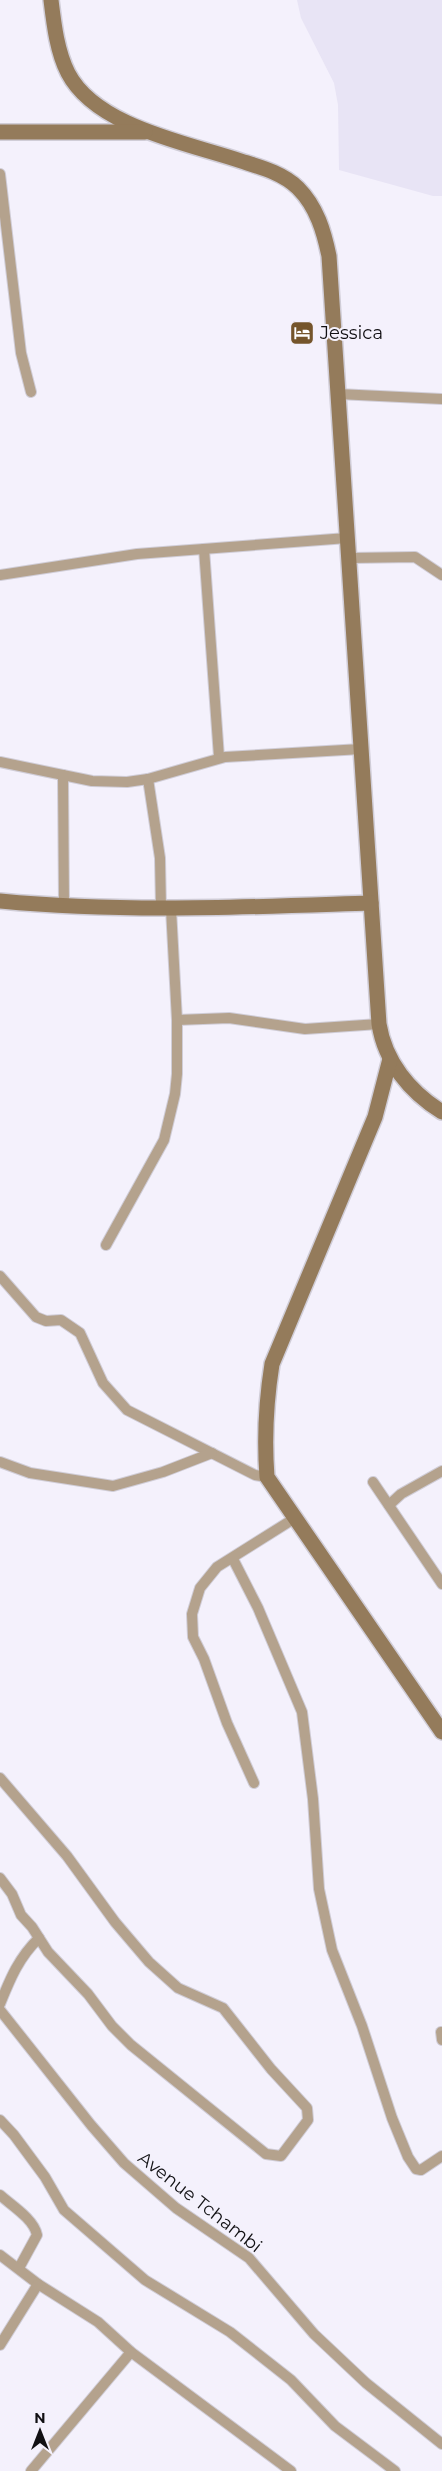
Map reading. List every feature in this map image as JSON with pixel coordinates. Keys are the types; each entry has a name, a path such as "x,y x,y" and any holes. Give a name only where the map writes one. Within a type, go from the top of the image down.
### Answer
{"street":[{"path":"51,0 55,35 69,75 81,91 97,105 114,116 154,132 271,170 298,188 315,210 325,235 329,256 379,1024 385,1050 390,1059 412,1089 424,1101 442,1112"},
{"path":"85,132 95,126 99,120 97,105"},
{"path":"0,132 154,132"},
{"path":"0,174 21,353 31,392"},
{"path":"338,394 442,398"},
{"path":"0,575 137,554 347,538"},
{"path":"204,549 219,757"},
{"path":"349,558 415,557 442,575"},
{"path":"0,762 92,781 127,782 148,779 225,757 361,749"},
{"path":"64,775 64,907"},
{"path":"106,1245 164,1140 175,1094 177,1074 177,1020 160,858 148,779"},
{"path":"0,901 64,907 166,909 371,903"},
{"path":"177,1020 229,1018 305,1029 379,1024"},
{"path":"390,1059 375,1117 272,1364 266,1403 265,1447 267,1477 442,1732"},
{"path":"0,1276 36,1317 46,1321 61,1320 80,1333 103,1383 124,1408 254,1475 267,1477"},
{"path":"0,1462 30,1473 113,1486 163,1472 212,1453"},
{"path":"389,1505 401,1494 442,1471"},
{"path":"373,1482 442,1584"},
{"path":"254,1783 227,1723 204,1659 193,1637 192,1614 200,1588 217,1567 233,1559 295,1518"},
{"path":"233,1559 258,1608 305,1720 319,1889 332,1950 362,2026 392,2118 408,2157 416,2168 420,2170 442,2156"},
{"path":"0,1778 67,1856 115,1922 149,1962 178,1988 223,2008 272,2069 307,2108 308,2120 281,2156 266,2154 131,2045 112,2026 88,1994 48,1952 21,1915 12,1894 0,1878"},
{"path":"0,2004 17,1964 25,1952 39,1938"},
{"name":"Avenue Tchambi","path":"0,2010 91,2125 124,2163 176,2208 249,2258 314,2334 366,2383 442,2444"},
{"path":"441,2032 442,2040"},
{"path":"0,2120 14,2135 45,2177 64,2210 145,2280 230,2332 291,2380 335,2426 395,2471"},
{"path":"0,2195 32,2224 36,2231 37,2235 19,2268"},
{"path":"0,2255 38,2284 98,2322 131,2352 291,2471"},
{"path":"0,2345 38,2284"},
{"path":"31,2471 131,2352"}],"shaded area":[{"path":"297,0 442,0 442,196 433,196 339,170 338,105 334,83 301,18"}],"place":[{"name":"Jessica","path":"302,333"}]}
